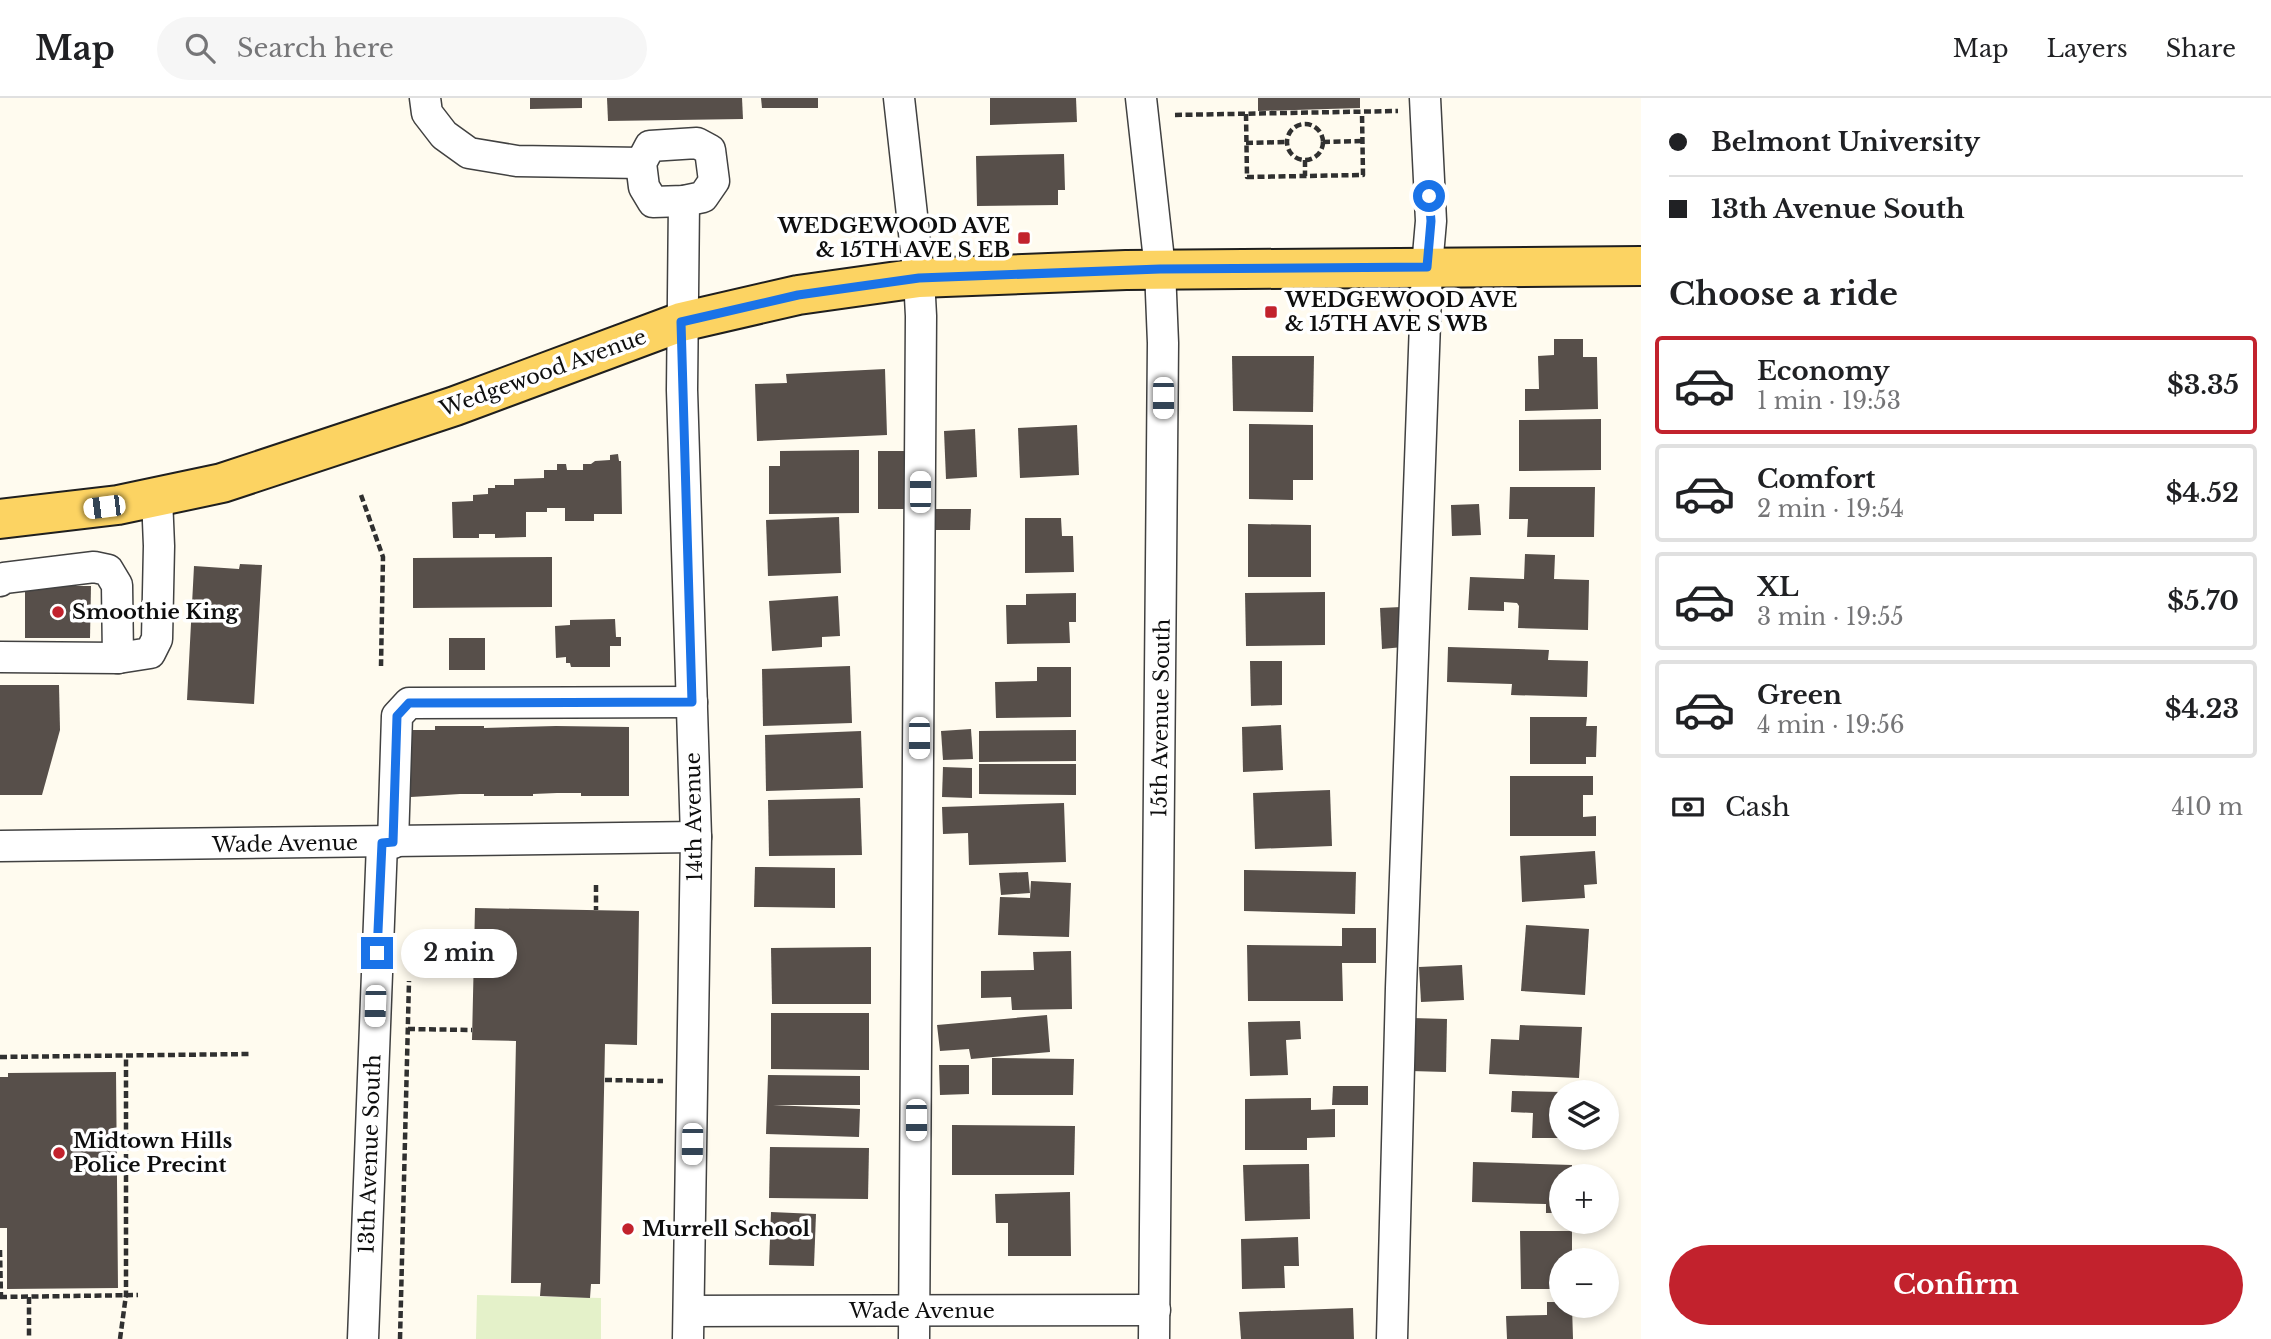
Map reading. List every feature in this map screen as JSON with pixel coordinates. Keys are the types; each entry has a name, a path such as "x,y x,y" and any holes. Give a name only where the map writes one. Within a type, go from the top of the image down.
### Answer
{"main road":[{"name":"Wedgewood Avenue","path":"0,519 118,505 222,484 455,406 681,322 798,295 919,278 1160,269 1641,266"}],"street":[{"path":"425,98 427,113 444,135 469,153 517,161 641,163"},
{"path":"899,98 919,278 921,342 915,1325"},
{"name":"15th Avenue South","path":"1141,98 1160,269 1163,343 1155,1325"},
{"path":"1392,1339 1401,988 1427,267 1431,221 1414,105"},
{"path":"697,144 710,150 714,181 703,197 653,202 644,187 641,163 650,146 697,144"},
{"name":"14th Avenue","path":"684,201 681,322 696,837 689,1325"},
{"path":"0,657 118,658 150,653 157,639 157,497"},
{"path":"0,581 4,578 94,567 108,570 117,585 118,658"},
{"name":"13th Avenue South","path":"363,1339 387,843 397,716 409,703 692,702"},
{"name":"Wade Avenue","path":"0,846 696,837"},
{"name":"Wade Avenue","path":"689,1325 1155,1325"}],"path":[{"path":"1175,115 1362,113 1414,105"},
{"path":"1304,113 1304,124"},
{"path":"1246,114 1247,177 1363,175 1362,113"},
{"path":"1304,124 1317,129 1323,142 1318,154 1305,160 1291,154 1286,142 1293,128 1304,124"},
{"path":"1323,142 1362,141"},
{"path":"1246,143 1286,142"},
{"path":"1305,160 1305,176"},
{"path":"361,495 383,557 381,666"},
{"path":"596,885 596,910"},
{"path":"400,1339 409,978"},
{"path":"408,1029 472,1030"},
{"path":"0,1057 249,1054"},
{"path":"120,1339 126,1296 126,1056"},
{"path":"605,1080 664,1081"},
{"path":"0,1250 1,1297 138,1295"},
{"path":"29,1297 29,1339"}],"green space":[{"path":"477,1295 601,1298 601,1339 476,1339"}],"building":[{"path":"530,98 582,98 582,108 530,109"},
{"path":"607,98 742,98 743,119 608,121"},
{"path":"761,98 818,98 818,108 762,108"},
{"path":"990,98 1076,98 1077,122 990,125"},
{"path":"1258,98 1360,98 1360,108 1258,111"},
{"path":"1064,154 1065,190 1058,190 1058,205 977,206 976,156"},
{"path":"1554,339 1583,339 1583,357 1597,357 1598,409 1525,411 1525,389 1539,389 1538,356 1554,355"},
{"path":"1232,356 1314,356 1313,412 1233,411"},
{"path":"885,369 887,435 757,441 755,384 787,383 786,374"},
{"path":"1601,419 1601,470 1519,471 1519,420"},
{"path":"1249,424 1313,425 1313,480 1293,480 1293,500 1249,499"},
{"path":"1077,425 1079,475 1020,478 1018,428"},
{"path":"975,429 977,477 946,479 944,431"},
{"path":"859,450 859,513 769,514 769,466 780,466 780,451"},
{"path":"878,451 906,451 907,509 878,509"},
{"path":"618,454 621,461 622,514 594,514 594,521 565,521 565,508 547,508 547,512 526,512 526,537 495,538 495,534 479,534 479,538 453,538 452,502 473,501 473,495 488,494 488,488 495,488 495,485 514,485 514,479 544,478 544,470 557,470 557,464 566,464 567,470 583,470 583,464 610,460 610,455"},
{"path":"1510,487 1595,487 1594,537 1527,537 1528,519 1509,519"},
{"path":"1479,504 1481,535 1452,536 1451,505"},
{"path":"934,509 971,509 970,530 934,530"},
{"path":"839,517 841,573 768,576 766,520"},
{"path":"1025,518 1061,518 1062,536 1073,536 1074,572 1025,573"},
{"path":"1248,524 1311,525 1311,577 1248,577"},
{"path":"1525,554 1555,555 1554,579 1589,580 1588,630 1518,628 1517,603 1504,602 1504,611 1468,610 1470,577 1524,579"},
{"path":"552,557 552,607 413,608 413,558"},
{"path":"240,564 262,565 254,704 187,700 194,566 239,569"},
{"name":"Smoothie King","path":"25,586 91,586 90,638 25,638"},
{"path":"1325,592 1325,645 1246,646 1245,593"},
{"path":"1076,593 1076,622 1069,622 1070,643 1007,644 1006,605 1026,605 1026,594"},
{"path":"838,596 840,636 822,637 822,647 772,651 769,601"},
{"path":"1401,607 1403,647 1382,649 1380,608"},
{"path":"615,619 616,637 621,637 621,646 610,646 610,667 571,667 570,663 566,663 566,657 556,658 555,626 570,625 570,620"},
{"path":"449,638 485,638 485,670 449,670"},
{"path":"1448,647 1549,650 1548,660 1588,661 1587,697 1511,695 1512,684 1447,682"},
{"path":"1250,661 1282,661 1282,705 1251,706"},
{"path":"850,666 852,723 763,726 762,669"},
{"path":"1037,667 1071,667 1071,717 996,718 995,682 1037,681"},
{"path":"0,685 59,685 60,730 42,795 0,795"},
{"path":"1530,717 1587,717 1586,726 1597,726 1596,757 1586,757 1586,764 1530,764"},
{"path":"1281,725 1283,770 1243,772 1242,727"},
{"path":"435,726 629,727 629,796 557,793 533,796 460,794 411,797 411,730 435,730"},
{"path":"971,729 973,759 943,760 941,731"},
{"path":"1076,730 1076,761 979,762 979,731"},
{"path":"861,731 863,788 766,791 765,735"},
{"path":"979,764 1076,764 1076,795 979,794"},
{"path":"943,767 972,768 972,798 942,797"},
{"path":"1510,776 1593,776 1593,795 1583,795 1583,817 1596,816 1596,836 1510,836"},
{"path":"1330,790 1332,846 1255,849 1253,793"},
{"path":"860,798 862,855 769,856 768,800"},
{"path":"1064,803 1066,862 969,865 968,833 943,834 942,807"},
{"path":"1595,851 1597,884 1584,885 1585,898 1522,902 1520,856"},
{"path":"755,867 835,868 835,908 754,907"},
{"path":"1244,870 1356,872 1355,914 1244,911"},
{"path":"1028,872 1030,893 1001,895 999,873"},
{"path":"1031,881 1071,883 1069,937 998,935 1000,897 1030,898"},
{"path":"475,908 639,911 637,1045 605,1044 600,1284 591,1284 590,1298 540,1296 541,1283 511,1283 516,1041 472,1040"},
{"path":"1526,925 1589,929 1585,995 1521,991"},
{"path":"1342,928 1376,928 1376,963 1342,963 1343,1001 1248,1001 1247,945 1342,946"},
{"path":"871,947 871,1004 772,1004 771,948"},
{"path":"1071,951 1072,1009 1012,1010 1011,997 981,998 981,971 1034,970 1033,952"},
{"path":"1462,965 1464,1000 1421,1002 1419,967"},
{"path":"771,1013 869,1013 869,1070 771,1069"},
{"path":"1047,1015 1050,1052 971,1059 969,1049 940,1051 937,1025"},
{"path":"1412,1018 1447,1019 1446,1072 1411,1071"},
{"path":"1300,1021 1301,1039 1286,1040 1288,1075 1250,1076 1248,1022"},
{"path":"1520,1025 1582,1027 1579,1078 1489,1074 1491,1039 1519,1040"},
{"path":"992,1058 1074,1059 1073,1095 992,1095"},
{"path":"939,1065 969,1065 969,1094 940,1095"},
{"name":"Midtown Hills Police Precint","path":"116,1072 118,1288 7,1289 7,1228 0,1228 0,1077 8,1077 8,1073"},
{"path":"768,1075 860,1076 860,1105 773,1105 860,1109 859,1137 766,1134"},
{"path":"1333,1086 1368,1086 1368,1105 1332,1105"},
{"path":"1512,1091 1549,1092 1549,1138 1532,1138 1533,1113 1511,1112"},
{"path":"1311,1098 1311,1110 1335,1109 1335,1137 1307,1138 1307,1150 1245,1150 1245,1099"},
{"path":"952,1125 1075,1126 1074,1175 952,1175"},
{"path":"770,1147 869,1148 868,1199 769,1198"},
{"path":"1473,1162 1549,1164 1549,1213 1546,1213 1546,1204 1472,1202"},
{"path":"1309,1164 1310,1219 1245,1221 1243,1165"},
{"path":"1070,1192 1071,1256 1008,1256 1008,1223 996,1223 995,1194"},
{"path":"771,1212 816,1214 814,1266 769,1265"},
{"path":"1520,1231 1572,1234 1572,1248 1549,1248 1549,1289 1521,1289"},
{"path":"1298,1237 1299,1266 1284,1266 1285,1288 1242,1289 1241,1239"},
{"path":"1549,1302 1549,1318 1572,1318 1573,1339 1507,1339 1506,1316 1547,1315"},
{"path":"1353,1308 1354,1339 1241,1339 1239,1312"}],"place":[{"name":"WEDGEWOOD AVE & 15TH AVE S EB","path":"1024,238"},
{"name":"WEDGEWOOD AVE & 15TH AVE S WB","path":"1271,312"},
{"name":"Smoothie King","path":"58,612"},
{"name":"Midtown Hills Police Precint","path":"59,1153"},
{"name":"Murrell School","path":"628,1229"}],"route":[{"path":"377,953 382,843 393,842 397,716 409,703 692,702 681,322 798,295 919,278 1160,269 1427,267 1431,221 1429,196"}]}
